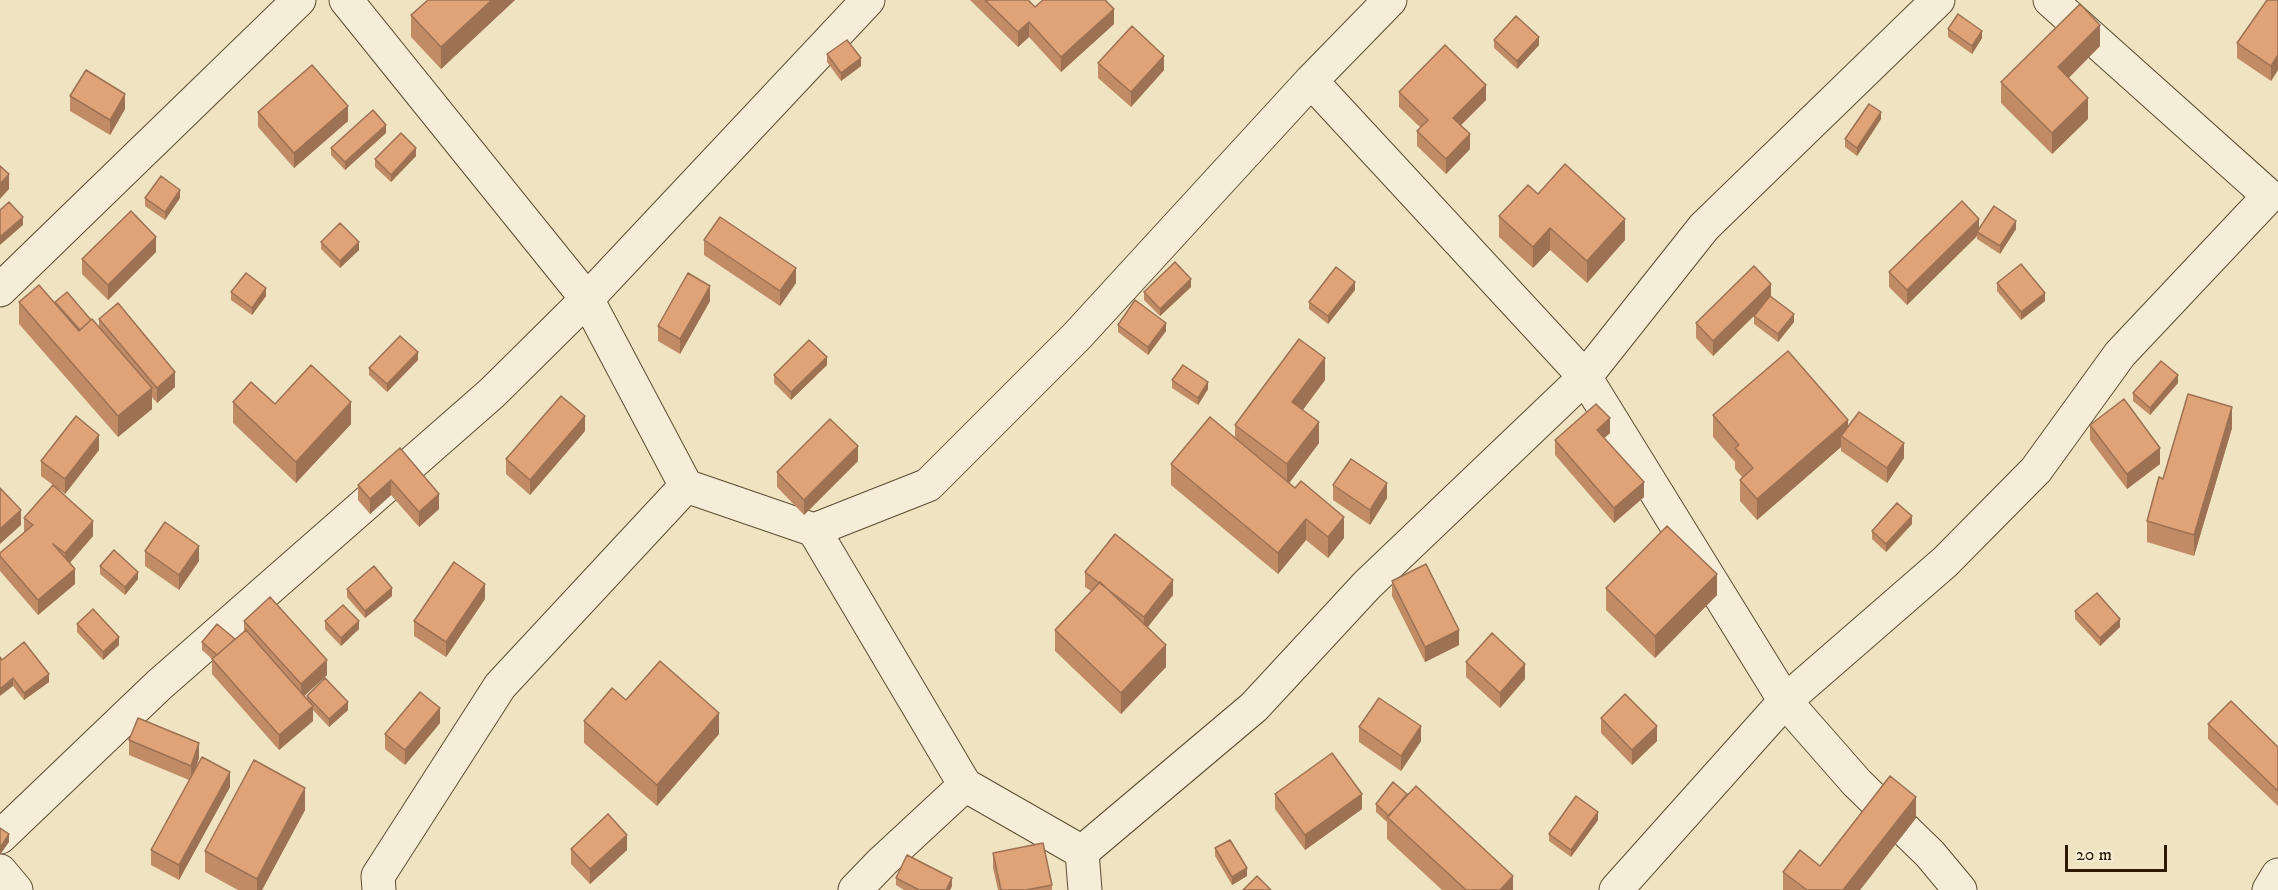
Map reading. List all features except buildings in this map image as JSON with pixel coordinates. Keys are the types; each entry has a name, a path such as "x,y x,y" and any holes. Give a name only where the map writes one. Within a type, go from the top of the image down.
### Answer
{"street":[{"path":"0,290 299,0"},
{"path":"346,0 587,299 686,486 814,530 965,785 1082,852"},
{"path":"0,837 159,685 492,393 587,299 868,0"},
{"path":"814,530 928,485 1077,336 1311,81 1390,0"},
{"path":"1082,852 1254,707 1367,585 1585,377 1704,226 1938,0"},
{"path":"1616,890 1785,701 1946,562 2036,470 2120,354 2269,196 2050,0"},
{"path":"1311,81 1585,377 1785,701 1857,783 1930,854 1960,890"},
{"path":"379,890 378,876 500,686 686,486"},
{"path":"855,890 965,785"},
{"path":"1082,852 1085,890"},
{"path":"0,871 16,890"},
{"path":"2269,890 2278,875"}]}
